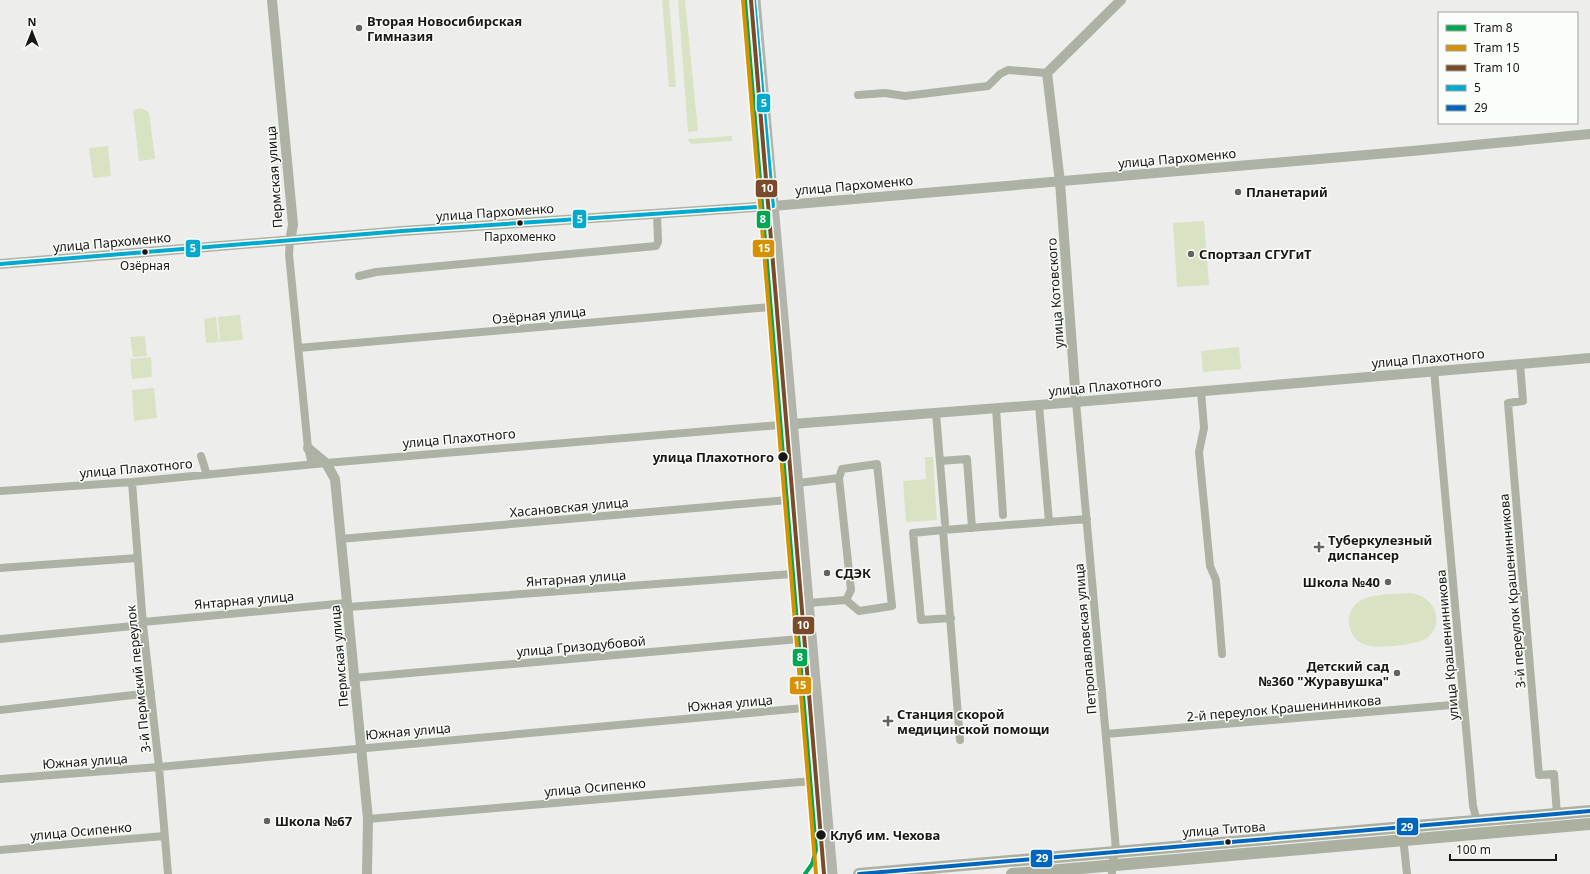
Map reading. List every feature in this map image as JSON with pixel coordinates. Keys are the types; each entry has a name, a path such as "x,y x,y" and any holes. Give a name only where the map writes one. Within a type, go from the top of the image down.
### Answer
{"main road":[{"path":"754,0 806,573 831,874"},
{"name":"улица Титова","path":"859,874 1590,812"},
{"name":"улица Титова","path":"1012,874 1112,870 1403,840 1590,824"}],"street":[{"name":"Пермская улица","path":"272,0 293,225 289,254 308,448 312,464"},
{"path":"858,95 885,93 905,96 988,86 1000,74 1008,70 1047,73 1121,0"},
{"name":"улица Котовского","path":"1047,73 1060,182 1076,402"},
{"name":"улица Пархоменко","path":"0,264 413,230 773,206 1060,182 1590,134"},
{"path":"359,276 376,272 656,246 658,242 657,214"},
{"name":"Озёрная улица","path":"298,348 782,306"},
{"name":"улица Плахотного","path":"0,491 132,482 326,462 1076,402 1434,370 1590,358"},
{"name":"3-й переулок Крашенинникова","path":"1520,364 1523,401 1508,402 1539,775 1554,774 1557,814"},
{"name":"улица Крашенинникова","path":"1434,370 1473,806 1477,821"},
{"path":"1201,391 1204,428 1199,452 1210,566 1216,580 1222,654"},
{"name":"Петропавловская улица","path":"1076,402 1116,851 1112,870"},
{"path":"1039,405 1049,522"},
{"path":"996,408 1002,515"},
{"path":"936,413 960,740"},
{"name":"Пермская улица","path":"308,448 326,462 335,479 348,605 353,678 368,819 367,874"},
{"path":"201,456 207,474"},
{"path":"940,461 967,459 972,528"},
{"path":"808,603 846,600 859,611 892,606 878,464 842,469 839,478 851,590 846,600"},
{"path":"798,483 839,478"},
{"name":"3-й Пермский переулок","path":"132,482 143,624 159,767 168,874"},
{"name":"Хасановская улица","path":"340,539 799,500"},
{"path":"951,618 921,620 913,533 944,526 972,528 1087,519"},
{"path":"0,568 137,558"},
{"name":"Янтарная улица","path":"0,639 348,605 806,573"},
{"name":"улица Гризодубовой","path":"353,678 811,638"},
{"path":"0,710 151,693"},
{"name":"2-й переулок Крашенинникова","path":"1106,734 1464,704"},
{"name":"Южная улица","path":"0,780 159,767 804,708 817,709"},
{"name":"улица Осипенко","path":"368,819 824,780"},
{"path":"1402,828 1407,874"},
{"name":"улица Осипенко","path":"0,850 164,836"}],"green space":[{"path":"662,0 669,0 676,87 669,87"},
{"path":"678,0 685,0 698,131 688,132"},
{"path":"141,108 149,112 155,159 139,161 133,110"},
{"path":"732,136 732,141 691,144 687,139"},
{"path":"108,146 111,176 93,178 89,148"},
{"name":"Спортзал СГУГиТ","path":"1204,221 1209,285 1177,287 1173,223"},
{"path":"240,315 243,340 220,342 218,317"},
{"path":"216,317 219,342 206,343 204,319"},
{"path":"145,336 147,356 133,357 130,337"},
{"path":"1239,347 1241,369 1203,372 1201,351"},
{"path":"151,357 152,377 132,379 130,359"},
{"path":"154,388 157,418 134,421 132,390"},
{"path":"925,457 933,457 937,520 906,522 903,481 926,479"},
{"path":"1409,593 1425,598 1431,603 1434,610 1436,624 1433,632 1427,638 1408,644 1375,647 1363,644 1354,637 1351,632 1349,617 1352,609 1358,603 1373,596"}],"tram line":[{"name":"15","path":"743,0 816,874"},
{"name":"8","path":"745,0 816,850 812,864 805,874"},
{"name":"10","path":"751,0 824,874"}],"transit line":[{"name":"5","path":"754,0 773,206"},
{"name":"5","path":"0,264 402,231 773,206"},
{"name":"29","path":"859,874 1590,811"}],"place":[{"name":"Вторая Новосибирская Гимназия","path":"359,28"},
{"name":"Планетарий","path":"1238,192"},
{"name":"Пархоменко","path":"520,223"},
{"name":"Озёрная","path":"145,252"},
{"name":"Спортзал СГУГиТ","path":"1191,254"},
{"name":"улица Плахотного","path":"783,457"},
{"name":"Туберкулезный диспансер","path":"1319,547"},
{"name":"СДЭК","path":"827,573"},
{"name":"Школа №40","path":"1388,582"},
{"name":"Детский сад №360 \"Журавушка\"","path":"1397,673"},
{"name":"Станция скорой медицинской помощи","path":"888,721"},
{"name":"Школа №67","path":"267,821"},
{"name":"Клуб им. Чехова","path":"821,835"}]}
